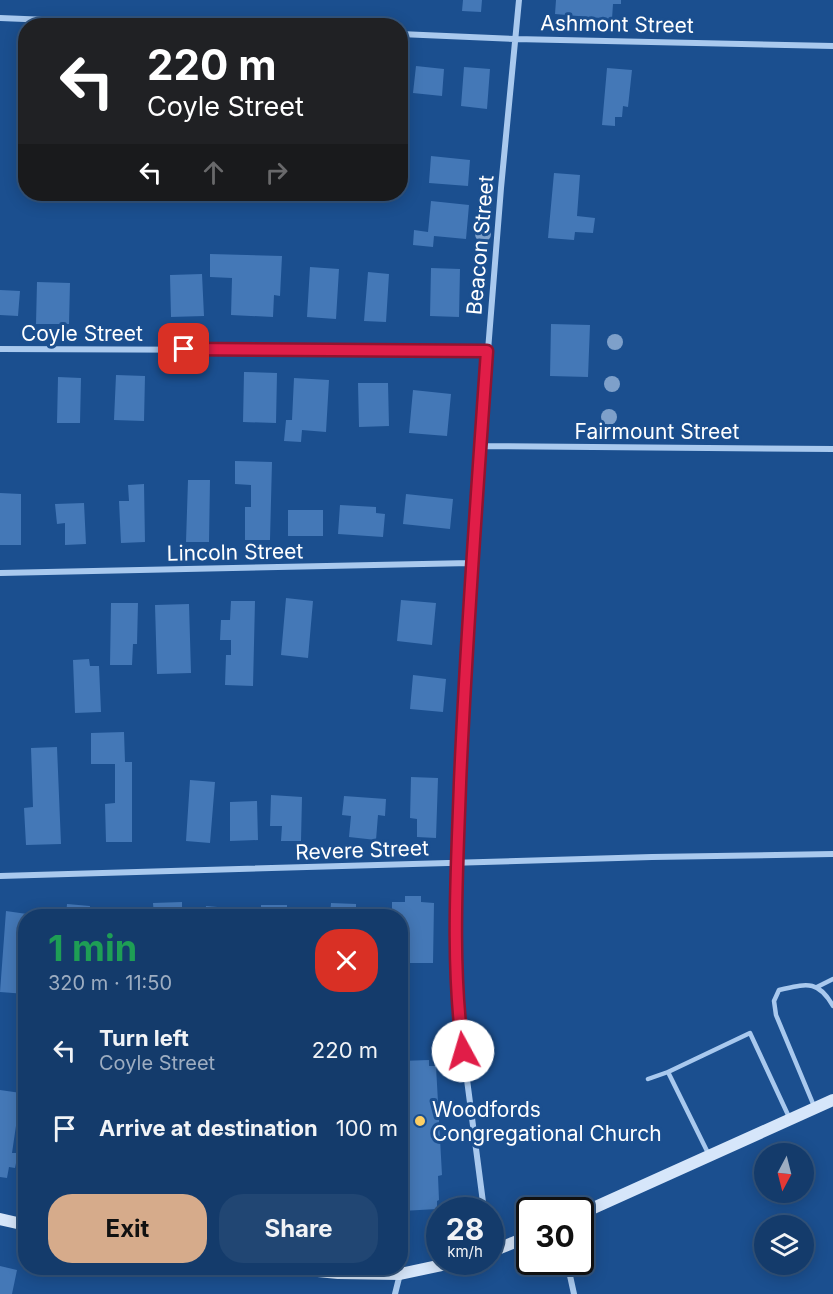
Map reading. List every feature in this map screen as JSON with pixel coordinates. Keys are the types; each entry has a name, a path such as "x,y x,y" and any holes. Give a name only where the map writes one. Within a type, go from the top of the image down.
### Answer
{"main road":[{"path":"594,1208 833,1100"},
{"path":"0,1219 18,1223"},
{"path":"408,1272 426,1268"}],"street":[{"name":"Beacon Street","path":"482,1197 459,1017 456,971 457,864 471,563 487,351 519,0"},
{"path":"0,18 18,19"},
{"name":"Ashmont Street","path":"408,34 833,46"},
{"name":"Coyle Street","path":"0,349 487,351"},
{"name":"Fairmount Street","path":"481,446 833,449"},
{"name":"Lincoln Street","path":"0,573 471,563"},
{"name":"Revere Street","path":"0,876 652,857 833,855"},
{"path":"395,1294 400,1275"},
{"path":"570,1275 574,1294"}],"lane":[{"path":"817,987 833,979"},
{"path":"815,1108 776,1015 774,1001 779,990 806,984 817,987 826,994 833,1006"},
{"path":"648,1079 668,1072 750,1033 791,1119"},
{"path":"668,1072 709,1156"}],"building":[{"path":"463,0 482,0 481,12 462,11"},
{"path":"556,0 621,0 621,4 613,4 612,19 555,14"},
{"path":"416,66 444,69 442,96 413,93"},
{"path":"464,67 490,69 487,109 461,106"},
{"path":"607,68 632,70 628,107 623,106 622,117 615,117 615,126 602,125"},
{"path":"431,156 470,160 468,186 429,183"},
{"path":"554,173 580,175 577,216 595,218 593,233 575,232 574,240 548,238"},
{"path":"431,201 469,205 466,239 434,236 433,247 413,245 414,230 428,232"},
{"path":"210,254 282,256 280,296 274,295 273,317 231,315 232,278 210,277"},
{"path":"310,267 339,269 336,319 307,317"},
{"path":"431,268 460,269 459,317 430,316"},
{"path":"368,272 389,274 386,322 364,321"},
{"path":"202,274 204,316 171,317 170,275"},
{"path":"37,282 70,283 69,324 36,324"},
{"path":"0,290 20,291 18,316 0,315"},
{"path":"551,324 590,325 588,377 550,376"},
{"path":"244,372 277,373 276,423 243,422"},
{"path":"116,375 145,376 144,421 114,420"},
{"path":"58,377 81,378 80,423 57,423"},
{"path":"294,378 329,380 326,432 302,430 301,442 284,441 286,420 292,420"},
{"path":"358,383 388,383 389,426 359,427"},
{"path":"413,390 451,394 447,436 409,433"},
{"path":"235,461 272,462 270,540 245,540 245,507 251,507 251,485 235,484"},
{"path":"188,480 210,480 209,542 186,542"},
{"path":"144,484 145,542 121,543 119,501 129,501 128,485"},
{"path":"0,493 21,494 21,545 0,545"},
{"path":"406,494 453,499 450,529 403,524"},
{"path":"84,503 86,544 65,545 65,523 57,524 55,504"},
{"path":"340,505 376,507 376,513 385,514 383,537 338,534"},
{"path":"288,510 323,510 323,536 288,536"},
{"path":"286,598 313,601 308,658 281,655"},
{"path":"401,600 436,603 432,645 397,641"},
{"path":"231,601 255,601 253,686 225,685 226,655 231,655 231,640 220,640 221,620 230,620"},
{"path":"111,603 138,603 137,644 133,644 132,665 110,665"},
{"path":"189,604 191,673 157,674 155,605"},
{"path":"89,659 90,666 99,666 101,712 75,713 73,660"},
{"path":"413,675 446,679 443,712 410,709"},
{"path":"124,732 125,762 132,762 132,842 106,842 105,804 115,803 115,764 91,764 91,733"},
{"path":"57,747 61,844 26,845 24,808 33,807 31,748"},
{"path":"411,777 438,778 436,838 417,837 417,819 410,818"},
{"path":"190,780 215,782 210,843 186,841"},
{"path":"271,795 302,797 301,841 281,841 282,826 270,826"},
{"path":"344,796 386,799 385,816 378,815 376,840 349,837 351,816 342,815"},
{"path":"257,801 258,840 230,841 230,802"},
{"path":"405,896 421,896 421,902 434,903 433,963 408,963 408,909 392,909 392,902 405,902"},
{"path":"182,902 182,909 153,909 153,903"},
{"path":"331,903 356,904 356,909 331,909"},
{"path":"67,904 90,906 90,909 67,909"},
{"path":"261,905 287,905 287,909 261,909"},
{"path":"206,906 229,908 229,909 206,909"},
{"path":"6,911 18,913 18,993 0,992"},
{"name":"Woodfords Congregational Church","path":"429,1060 429,1066 436,1066 442,1175 438,1176 439,1197 426,1197 426,1210 408,1211 408,1061"},
{"path":"0,1090 18,1093 18,1119 12,1153 18,1153 15,1168 9,1167 7,1178 0,1177"},
{"path":"0,1266 17,1270 12,1294 0,1294"}],"place":[{"name":"Woodfords Congregational Church","path":"420,1121"}],"route":[{"path":"184,349 487,351 471,563 457,864 456,971 463,1051"}]}
